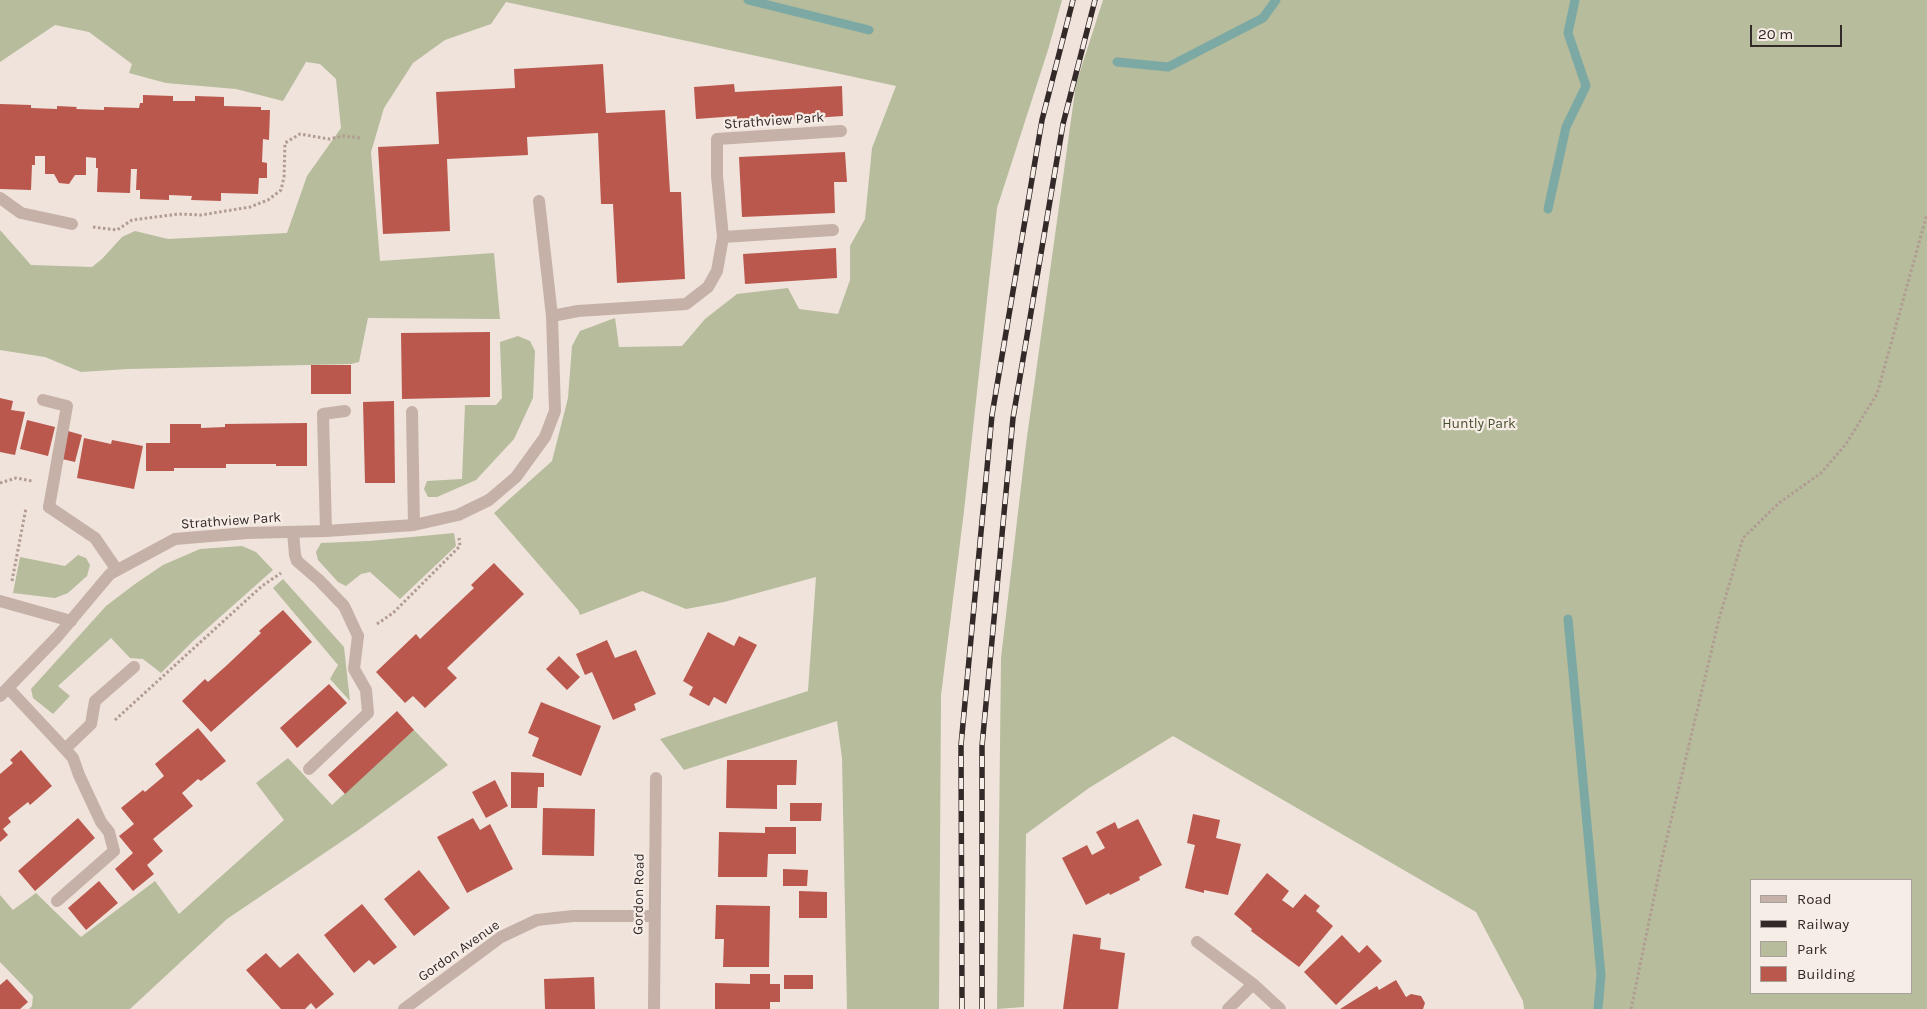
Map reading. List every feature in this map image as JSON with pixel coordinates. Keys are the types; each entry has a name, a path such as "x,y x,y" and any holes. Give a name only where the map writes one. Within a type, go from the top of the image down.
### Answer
{"street":[{"name":"Strathview Park","path":"552,316 578,311 686,304 708,288 717,271 723,237 717,176 718,139 841,131"},
{"path":"0,198 21,214 72,224"},
{"name":"Strathview Park","path":"57,902 114,851 109,832 102,822 79,775 73,758 4,692 71,621 110,574 175,539 247,533 326,531 414,525 458,515 489,500 516,477 545,437 556,411 552,316 539,201"},
{"path":"723,237 833,230"},
{"path":"43,400 67,406 49,507 95,538 117,570"},
{"path":"326,531 323,414 345,411"},
{"path":"412,412 414,525"},
{"name":"Strathview Park","path":"293,532 297,561"},
{"path":"297,561 344,606 358,636 354,669 366,690 368,713 309,769"},
{"path":"4,602 71,621"},
{"path":"65,749 91,724 95,701 134,667"},
{"name":"Gordon Road","path":"654,1009 656,778"},
{"name":"Gordon Avenue","path":"404,1009 501,937 536,920 573,916 654,916"},
{"path":"1197,942 1253,984 1280,1009"},
{"path":"1228,1009 1253,984"}],"path":[{"path":"72,224 117,230 132,220 179,214 201,214 250,207 268,200 281,190 284,177 284,143 300,134 328,139 344,136 360,138"},
{"path":"1631,1009 1663,854 1719,619 1743,538 1779,503 1821,473 1846,444 1877,394 1927,214"},
{"path":"30,490 31,480"},
{"path":"4,602 28,499"},
{"path":"358,636 393,613 460,546 458,515"},
{"path":"109,725 262,586 297,561"}],"green space":[{"path":"0,0 1062,0 1048,50 997,208 964,511 941,695 939,1009 847,1009 842,758 837,721 684,770 660,739 808,691 816,577 724,602 686,609 642,591 580,615 578,610 494,513 552,461 568,398 572,346 580,331 615,318 619,347 682,346 705,319 737,294 788,288 799,309 838,314 850,280 850,246 865,219 872,148 896,86 506,2 491,24 445,40 413,63 384,108 371,152 380,261 494,253 500,319 368,318 359,362 351,364 128,369 81,372 45,357 0,350 0,230 31,265 92,267 122,237 135,231 168,239 287,233 307,176 341,128 336,79 320,64 306,62 283,101 236,89 166,83 129,73 132,64 89,32 55,25 0,62"},
{"name":"Huntly Park","path":"1103,0 1927,0 1927,1009 1524,1009 1523,1001 1476,912 1173,736 1089,788 1026,834 1024,1007 997,1009 1001,658 1026,444 1076,84"},
{"path":"518,336 530,341 535,351 533,398 514,439 476,480 437,497 428,497 424,489 427,481 462,479 465,405 496,405 502,398 500,342"},
{"path":"454,533 456,546 400,599 370,572 361,574 346,586 338,582 318,560 316,552 321,543 369,541"},
{"path":"242,546 256,552 273,570 193,641 161,673 143,659 130,658 111,638 58,686 70,696 53,714 33,698 31,689 106,606 135,584 163,565 200,549"},
{"path":"78,555 86,558 90,565 87,576 68,593 55,598 13,593 20,557 65,566"},
{"path":"283,579 344,647 350,701 330,679 338,665 273,588"},
{"path":"414,730 448,765 357,831 227,919 130,1009 29,1009 32,1006 33,996 0,962 0,895 13,910 36,893 81,937 155,881 179,914 284,820 256,783 288,758 332,805"}],"building":[{"path":"603,64 606,113 665,110 670,192 681,192 685,279 617,283 613,204 601,204 598,133 527,137 528,155 447,159 450,231 383,234 378,147 439,144 436,92 515,88 514,69"},
{"path":"734,84 735,92 842,86 843,116 737,123 737,116 696,119 694,87"},
{"path":"143,95 173,96 173,101 195,101 195,96 224,97 224,106 261,107 261,110 270,110 269,140 263,139 262,162 267,163 267,178 259,178 258,194 221,193 221,201 191,200 192,196 169,195 169,200 140,199 140,190 136,190 137,169 131,169 130,193 97,192 98,168 96,168 96,158 86,157 86,175 75,175 69,184 59,183 54,174 45,174 45,156 35,156 35,165 32,165 31,190 0,189 0,104 31,105 31,108 57,109 57,106 104,110 104,107 139,108 140,103 143,103"},
{"path":"845,152 847,182 834,182 835,213 742,217 739,157"},
{"path":"836,248 837,278 745,284 743,254"},
{"path":"490,332 490,397 402,399 401,333"},
{"path":"311,365 351,365 351,394 311,394"},
{"path":"0,398 13,401 11,410 25,412 15,455 0,452"},
{"path":"394,401 395,483 365,483 363,402"},
{"path":"27,420 55,427 48,456 20,449"},
{"path":"307,423 307,466 226,464 226,468 174,468 174,471 146,471 146,443 170,443 170,424 201,424 201,428 225,427 225,424"},
{"path":"68,431 82,435 75,462 62,459"},
{"path":"84,438 111,444 112,440 143,446 134,489 77,478"},
{"path":"494,563 524,594 447,668 457,678 425,708 413,696 405,703 376,672 416,634 420,639 474,588 471,585"},
{"path":"283,610 312,642 211,732 182,701 205,679 208,682 226,666 261,633 259,631"},
{"path":"708,632 734,646 739,636 757,645 726,704 714,697 709,706 689,695 693,687 683,681"},
{"path":"607,640 615,658 636,650 656,694 634,704 636,710 613,720 592,672 585,675 576,654"},
{"path":"559,656 580,677 567,690 546,669"},
{"path":"329,684 347,703 297,748 280,728"},
{"path":"541,702 601,726 581,776 532,756 539,738 528,733"},
{"path":"397,711 414,730 345,794 328,775"},
{"path":"198,728 226,761 201,781 198,779 182,793 193,806 153,839 163,851 147,865 154,874 133,891 115,869 133,853 119,836 134,824 121,808 164,776 155,764"},
{"path":"21,750 52,786 30,805 28,802 8,818 11,822 3,829 8,835 0,842 0,774 13,763 10,760"},
{"path":"727,760 797,760 796,785 777,785 777,809 726,808"},
{"path":"511,772 544,773 544,787 538,787 537,808 511,808"},
{"path":"495,780 508,806 486,818 472,792"},
{"path":"790,803 822,803 821,821 790,821"},
{"path":"543,808 595,809 594,856 542,855"},
{"path":"1193,814 1220,820 1216,838 1241,844 1228,895 1204,890 1204,893 1185,888 1195,845 1187,843"},
{"path":"78,818 95,838 35,891 18,871"},
{"path":"473,818 480,830 490,824 513,869 467,893 437,837"},
{"path":"1138,819 1162,865 1139,877 1140,880 1086,905 1062,858 1087,845 1092,855 1105,848 1096,832 1115,822 1118,829"},
{"path":"765,827 796,827 796,854 768,854 767,877 718,877 719,832 765,833"},
{"path":"783,869 808,870 807,886 783,886"},
{"path":"419,870 450,908 414,936 384,899"},
{"path":"1267,873 1289,891 1282,900 1293,908 1305,894 1320,906 1316,911 1333,926 1299,967 1251,931 1252,929 1234,914"},
{"path":"99,881 118,903 86,930 68,908"},
{"path":"799,891 827,892 827,918 799,918"},
{"path":"362,904 397,947 374,965 369,960 354,973 324,935"},
{"path":"716,905 770,906 769,967 723,967 724,939 715,939"},
{"path":"1073,934 1101,938 1100,949 1125,953 1118,1009 1063,1009"},
{"path":"1342,935 1359,953 1367,945 1382,961 1336,1005 1304,972"},
{"path":"266,953 280,968 298,953 334,994 316,1009 311,1003 305,1009 281,1009 246,970"},
{"path":"750,974 770,974 770,984 780,984 780,1002 770,1002 770,1009 715,1009 715,983 750,984"},
{"path":"784,975 813,975 813,989 784,989"},
{"path":"594,977 595,1009 545,1009 544,979"},
{"path":"7,979 28,1002 20,1009 0,1009 0,985"},
{"path":"1396,980 1406,997 1411,994 1421,996 1425,1003 1423,1009 1340,1009 1377,986 1379,990"}],"waterway":[{"path":"748,0 869,30"},
{"path":"1117,62 1168,67 1263,18 1276,0"},
{"path":"1548,209 1566,127 1586,86 1568,33 1575,0"},
{"path":"1568,619 1601,975 1598,1009"}],"railway":[{"path":"962,1009 961,745 992,415 1042,120 1073,0"},
{"path":"982,1009 982,746 1013,418 1063,124 1095,0"}]}
